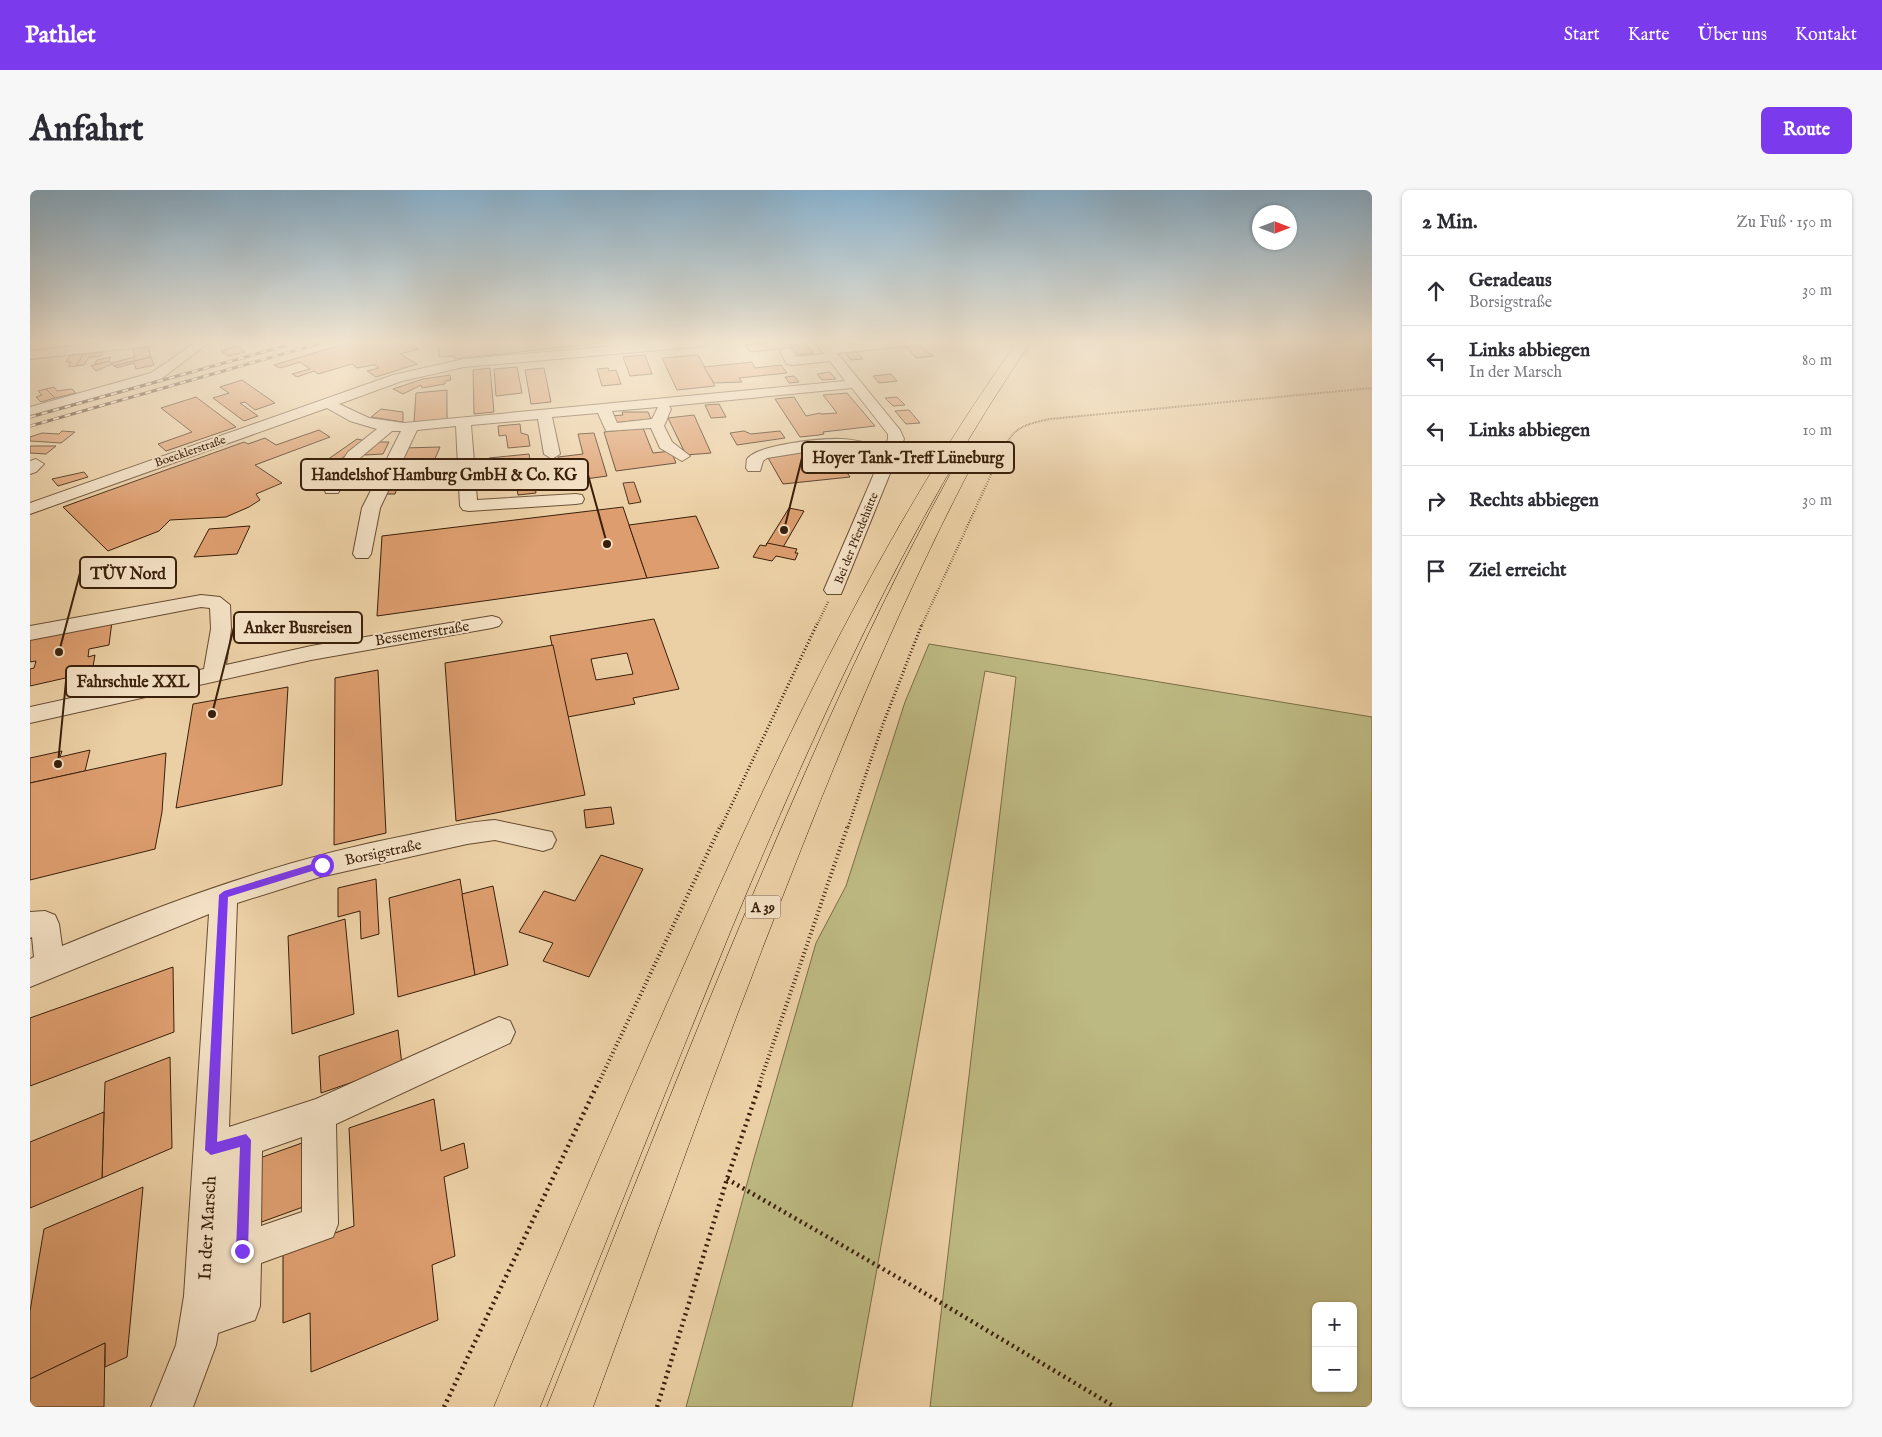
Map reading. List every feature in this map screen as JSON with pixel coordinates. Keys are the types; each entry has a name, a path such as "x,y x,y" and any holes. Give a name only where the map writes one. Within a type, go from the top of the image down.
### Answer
{"highway":[{"name":"A 39","path":"518,1407 716,928 799,742 872,593 928,488 971,417 986,399"},
{"name":"A 39","path":"570,1407 749,942 827,753 864,667 948,493 989,421"}],"street":[{"path":"30,411 74,399"},
{"name":"Boecklerstraße","path":"30,509 340,399"},
{"path":"328,403 353,418 388,427 410,427 604,408 661,412 690,409 685,400 698,399"},
{"name":"Bei der Pferdehütte","path":"834,590 896,439 895,433 867,399"},
{"path":"604,408 611,428 661,412"},
{"path":"661,412 657,426 665,445 682,456"},
{"path":"544,414 552,454"},
{"path":"463,422 469,506 576,499"},
{"path":"332,489 354,455 388,427"},
{"path":"362,554 372,508 410,427"},
{"path":"754,468 755,459 762,454 823,444 844,444 891,452"},
{"path":"30,633 201,601 214,601 220,605 221,629 215,663 93,682 30,697"},
{"name":"Bessemerstraße","path":"30,714 215,663 311,652 492,622"},
{"name":"Borsigstraße","path":"40,969 143,925 303,864 496,830 544,840"},
{"name":"In der Marsch","path":"172,1407 196,1344 203,1296 224,895"},
{"path":"30,926 45,924 40,969"},
{"path":"211,1150 319,1115 499,1032"},
{"path":"242,1251 320,1224 319,1115"},
{"path":"200,1319 241,1306 246,1140"}],"path":[{"path":"657,1407 727,1179 883,724 924,620 991,474 1013,432 1025,424 1050,419 1258,399"},
{"path":"444,1407 834,590"},
{"path":"727,1179 911,1285 1115,1407"}],"shaded area":[{"path":"929,644 1372,717 1372,1407 930,1407 1016,677 985,671 852,1407 686,1407 754,1158 816,943 846,886 905,702"}],"building":[{"path":"38,399 52,399 41,402"},
{"path":"190,399 198,399 236,427 166,451 158,444 192,432 161,408"},
{"path":"214,399 269,399 275,403 255,410 245,402 240,403 258,416 244,421"},
{"path":"416,399 447,399 447,419 414,422"},
{"path":"474,399 493,399 494,412 474,414"},
{"path":"530,399 550,399 551,402 531,404"},
{"path":"775,399 795,399 806,416 820,413 837,413 826,399 852,399 875,426 823,432 824,434 800,437"},
{"path":"886,399 899,399 905,405 893,406"},
{"path":"719,404 726,417 711,418 705,405"},
{"path":"381,409 403,412 403,422 371,417"},
{"path":"909,410 920,423 906,424 895,411"},
{"path":"622,412 648,412 651,419 613,423 610,416 623,415"},
{"path":"694,415 711,453 686,455 668,418"},
{"path":"520,424 521,433 528,435 530,446 508,448 506,435 499,436 498,426"},
{"path":"643,428 653,453 671,451 676,463 616,471 604,432"},
{"path":"319,430 330,437 255,465 282,483 256,494 260,500 226,517 170,520 159,531 108,551 63,507 244,442 248,444 265,438 276,445"},
{"path":"62,431 75,432 61,443 30,441 30,437 42,433 59,434"},
{"path":"744,431 751,434 780,431 785,438 737,445 730,433"},
{"path":"594,433 607,476 549,484 547,472 561,471 558,457 583,454 578,434"},
{"path":"357,439 366,441 324,471 314,469"},
{"path":"371,442 389,442 383,454 365,455"},
{"path":"30,446 56,446 46,454 30,453"},
{"path":"440,447 426,480 400,481 395,494 380,494 403,448"},
{"path":"830,449 850,477 783,484 767,456"},
{"path":"529,454 536,493 518,495 516,481 492,484 489,458"},
{"path":"84,472 88,477 58,486 52,479"},
{"path":"634,482 641,502 629,504 623,483"},
{"path":"623,507 647,578 377,616 382,536"},
{"path":"789,508 804,511 782,549 766,545"},
{"path":"696,516 719,568 647,578 629,525"},
{"path":"250,526 237,554 194,557 209,529"},
{"path":"767,543 797,549 795,553 798,553 795,560 776,556 772,561 753,557 760,545 766,546"},
{"path":"654,619 679,689 633,698 635,704 568,717 550,636","holes":["627,653 633,674 596,680 591,659"]},
{"path":"112,621 109,645 89,649 88,657 95,655 92,672 30,686 30,669 34,668 36,661 30,662 30,639"},
{"path":"553,645 585,795 456,821 445,663"},
{"path":"378,670 386,833 334,845 335,678"},
{"path":"288,687 282,785 176,808 193,704"},
{"path":"90,750 85,771 30,783 30,758 62,751 60,757"},
{"path":"166,753 162,812 155,849 30,880 30,783"},
{"path":"611,807 614,824 586,828 584,810"},
{"path":"601,855 643,869 589,977 543,961 553,943 519,932 544,891 575,901"},
{"path":"376,879 379,934 361,939 360,911 338,917 338,888"},
{"path":"460,879 475,975 398,997 389,898"},
{"path":"493,886 508,965 475,975 462,894"},
{"path":"345,919 354,1014 292,1034 288,936"},
{"path":"173,967 174,1032 30,1086 30,1018"},
{"path":"398,1030 402,1065 321,1093 319,1056"},
{"path":"170,1057 172,1148 102,1178 105,1082"},
{"path":"434,1099 441,1151 464,1143 468,1168 444,1177 455,1256 432,1265 438,1320 311,1372 310,1313 283,1323 283,1252 354,1226 349,1128"},
{"path":"104,1112 102,1178 30,1208 30,1142"},
{"path":"302,1143 303,1207 256,1224 257,1159"},
{"path":"143,1187 127,1357 105,1367 105,1343 30,1379 30,1311 44,1229"},
{"path":"105,1343 104,1407 30,1407 30,1379"}],"railway":[{"path":"30,417 95,399"},
{"path":"30,426 126,399"}],"place":[{"name":"Hoyer Tank-Treff Lüneburg","path":"784,530"},
{"name":"Handelshof Hamburg GmbH & Co. KG","path":"607,544"},
{"name":"TÜV Nord","path":"59,652"},
{"name":"Anker Busreisen","path":"212,714"},
{"name":"Fahrschule XXL","path":"58,764"}],"route":[{"path":"242,1251 246,1140 211,1150 224,895 322,865"}]}
